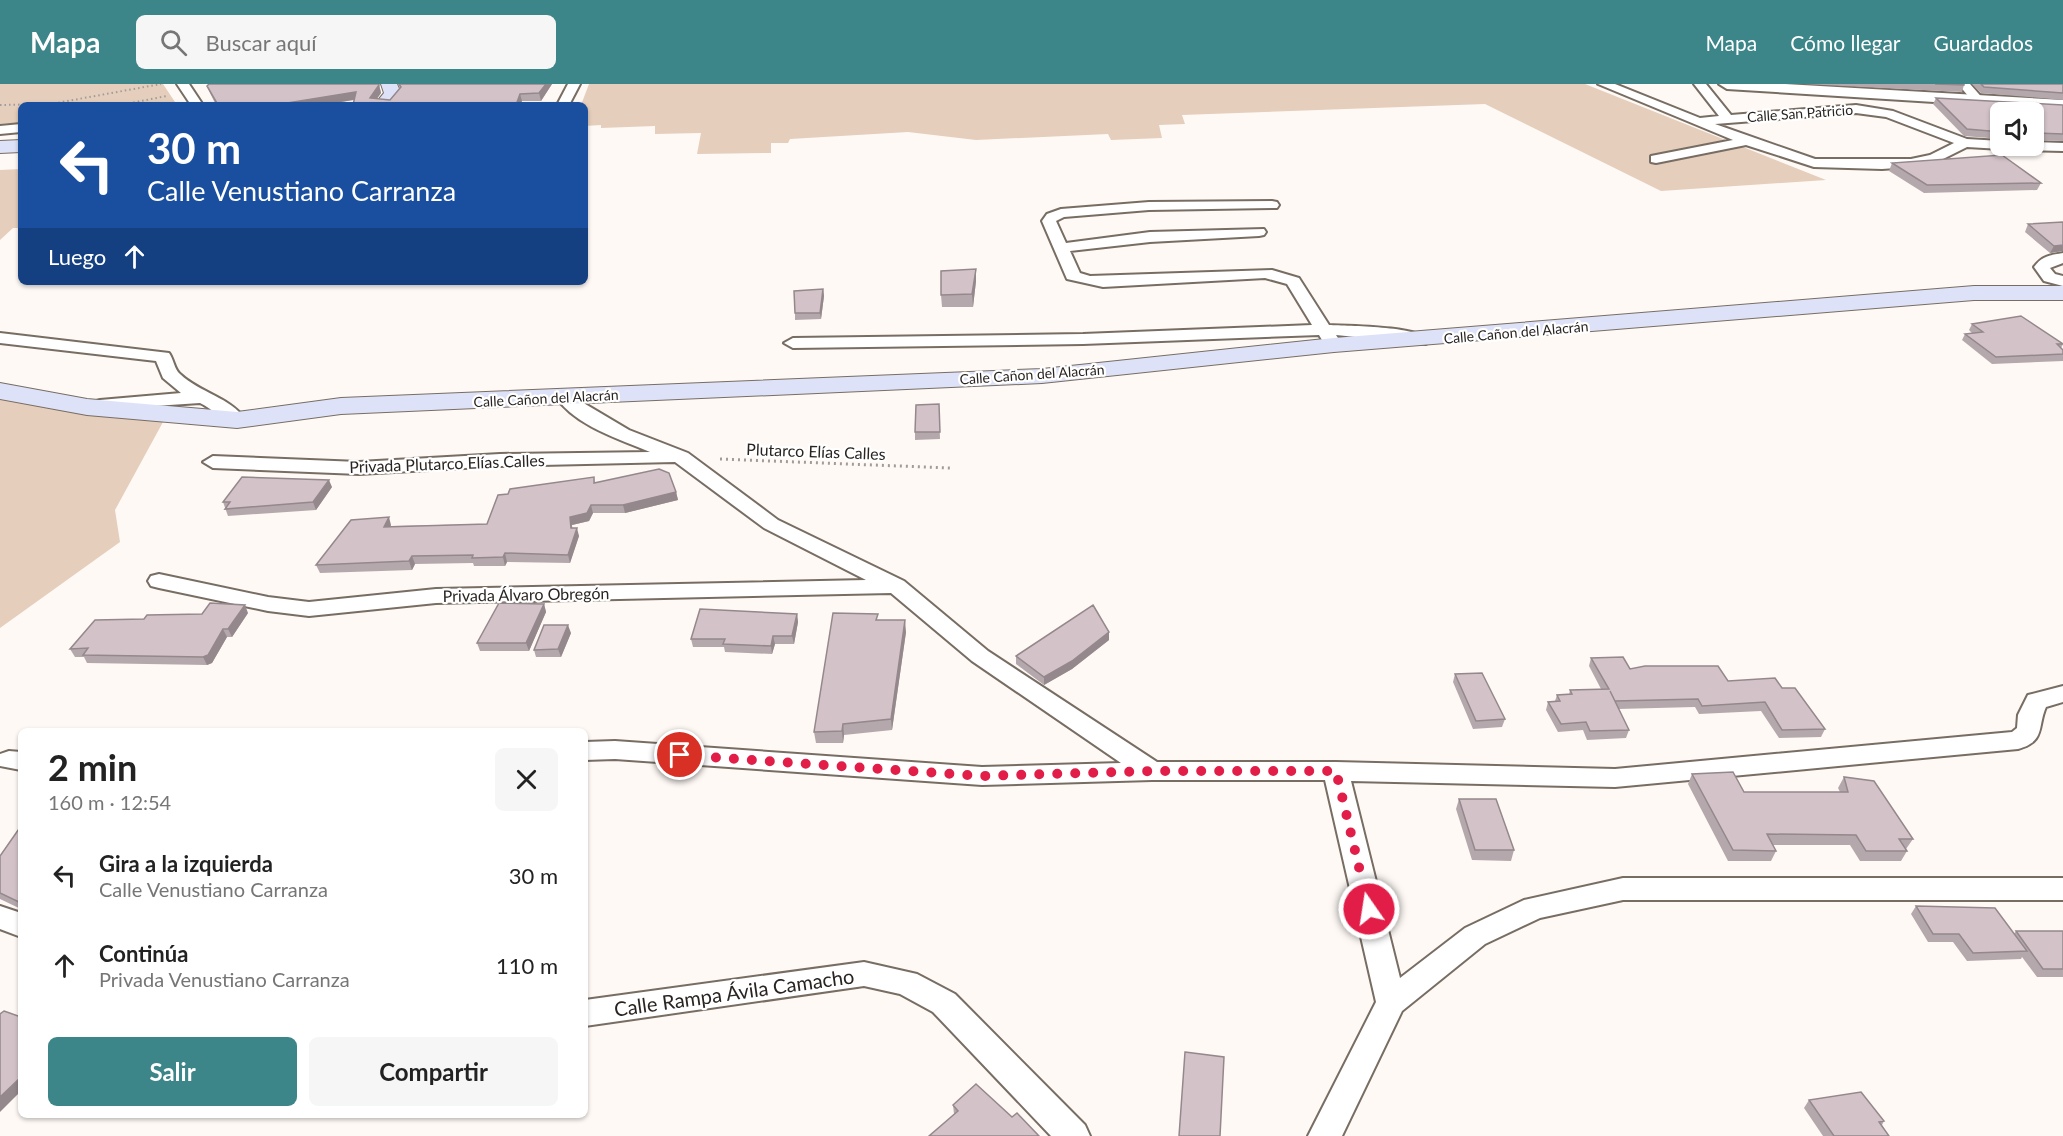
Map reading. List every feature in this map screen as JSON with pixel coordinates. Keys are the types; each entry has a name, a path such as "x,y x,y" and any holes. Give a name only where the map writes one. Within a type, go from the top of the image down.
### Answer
{"main road":[{"path":"386,102 393,93 389,84"},
{"path":"0,147 18,146"},
{"name":"Calle Cañon del Alacrán","path":"0,392 87,407 237,420 341,406 1042,376 1328,338 1420,340 1974,293 2063,293"}],"street":[{"path":"565,102 574,84"},
{"name":"Calle San Patricio","path":"1604,84 1747,141 1814,163 1872,165 1934,158 1965,143"},
{"path":"1630,84 1651,95 1661,106"},
{"path":"1700,84 1727,118"},
{"path":"1727,84 1838,89 1979,101 2063,105"},
{"path":"1964,84 1979,101"},
{"path":"185,88 195,102"},
{"name":"Calle San Patricio","path":"1701,122 1727,118 1856,109 1873,111 1965,143 1990,144"},
{"path":"0,130 18,128"},
{"path":"1656,159 1747,141"},
{"path":"2044,147 2063,147"},
{"path":"1272,205 1149,206 1060,213 1049,221 1059,249 1073,276 1088,281 1266,273 1281,276 1293,280 1328,338"},
{"path":"1059,249 1150,237 1259,232"},
{"path":"2063,258 2050,260 2042,267 2044,274 2050,279 2063,281"},
{"path":"0,338 163,357 169,374 186,389 218,404 237,420"},
{"path":"793,343 1328,338"},
{"path":"87,407 203,397"},
{"path":"565,397 587,415 622,434 681,457 771,524 896,586 981,656 1152,771"},
{"name":"Privada Plutarco Elías Calles","path":"213,462 359,468 500,460 681,457"},
{"name":"Privada Álvaro Obregón","path":"159,581 268,604 309,609 436,596 896,586"},
{"path":"588,752 615,750 982,776 1152,771 1336,771 1615,778 2018,740 2029,731 2030,715 2037,701 2063,694"},
{"path":"1336,771 1391,1002"},
{"path":"1325,1136 1391,1002 1474,936 1534,908 1623,889 2063,889"},
{"path":"0,917 18,924"},
{"name":"Calle Rampa Ávila Camacho","path":"588,1013 864,974 906,982 944,1003 1073,1136"}],"path":[{"path":"64,102 161,84"},
{"path":"131,102 185,88"},
{"path":"0,105 18,105"},
{"name":"Plutarco Elías Calles","path":"681,457 950,468"}],"shaded area":[{"path":"0,84 163,84 175,102 18,102 18,123 0,124"},
{"path":"589,84 1585,84 1826,180 1661,191 1485,104 1182,115 1185,124 1159,125 1162,138 1111,140 1108,134 976,140 908,132 790,139 788,143 771,143 771,153 697,154 701,133 655,134 655,126 601,128 601,125 588,126 588,102 582,102"},
{"path":"18,169 18,228 13,228 0,240 0,170"},
{"path":"0,391 162,413 163,422 115,510 120,542 0,628"}],"building":[{"path":"209,84 379,84 370,98 390,100 401,87 399,84 546,84 539,93 520,94 517,102 354,102 356,92 294,102 216,102 207,86"},
{"path":"1981,84 2063,84 2063,93 1984,87"},
{"path":"1936,98 2009,102 1990,102 1990,131 1967,129"},
{"path":"2044,104 2063,105 2063,134 2044,133"},
{"path":"2003,156 2041,183 1927,185 1892,163"},
{"path":"2063,222 2063,245 2054,246 2028,224"},
{"path":"976,269 972,294 941,295 941,271"},
{"path":"823,289 820,313 795,313 794,291"},
{"path":"2021,316 2063,344 2057,344 2063,350 2063,354 1996,357 1965,334 1983,332 1972,324"},
{"path":"939,404 940,432 915,432 916,405"},
{"path":"659,469 669,473 676,492 623,505 591,505 587,513 570,517 571,528 577,528 568,555 505,553 503,557 472,558 473,555 412,556 409,561 316,565 351,520 389,517 384,527 487,524 498,495 508,494 510,489 594,477 594,483"},
{"path":"242,477 329,480 313,502 225,509 230,502 223,502"},
{"path":"210,603 245,605 228,629 223,629 208,655 203,657 83,655 88,648 70,649 95,620 144,619 147,615 202,614"},
{"path":"499,603 544,604 526,643 477,643"},
{"path":"1093,605 1109,632 1072,661 1044,677 1016,656"},
{"path":"700,609 797,614 792,636 773,636 771,646 723,644 725,639 691,639"},
{"path":"833,613 878,614 876,620 905,620 891,719 843,724 842,731 814,732"},
{"path":"544,625 568,625 558,649 534,650"},
{"path":"1623,657 1630,669 1645,666 1718,666 1728,681 1775,678 1782,688 1795,688 1825,729 1782,730 1765,702 1702,706 1698,699 1615,701 1610,691 1629,730 1590,731 1586,722 1561,724 1548,702 1560,701 1557,695 1572,694 1570,690 1609,689 1591,658"},
{"path":"1482,673 1505,719 1476,721 1455,674"},
{"path":"1733,772 1744,792 1848,792 1844,777 1874,781 1913,839 1899,839 1907,851 1866,851 1856,835 1767,834 1776,851 1733,850 1692,774"},
{"path":"1459,799 1496,799 1514,850 1475,850"},
{"path":"18,830 18,902 0,893 0,856"},
{"path":"1916,906 1995,908 2027,951 1973,953 1959,934 1933,934"},
{"path":"2016,931 2063,931 2063,969 2043,969"},
{"path":"4,1011 18,1016 18,1080 0,1097 0,1014"},
{"path":"1185,1052 1224,1057 1220,1136 1179,1136"},
{"path":"976,1084 1012,1117 1017,1113 1039,1136 929,1136 958,1111 953,1105"},
{"path":"1861,1092 1884,1121 1879,1122 1889,1136 1834,1136 1809,1100"}],"route":[{"path":"680,755 982,776 1152,771 1336,771 1369,909"}]}
